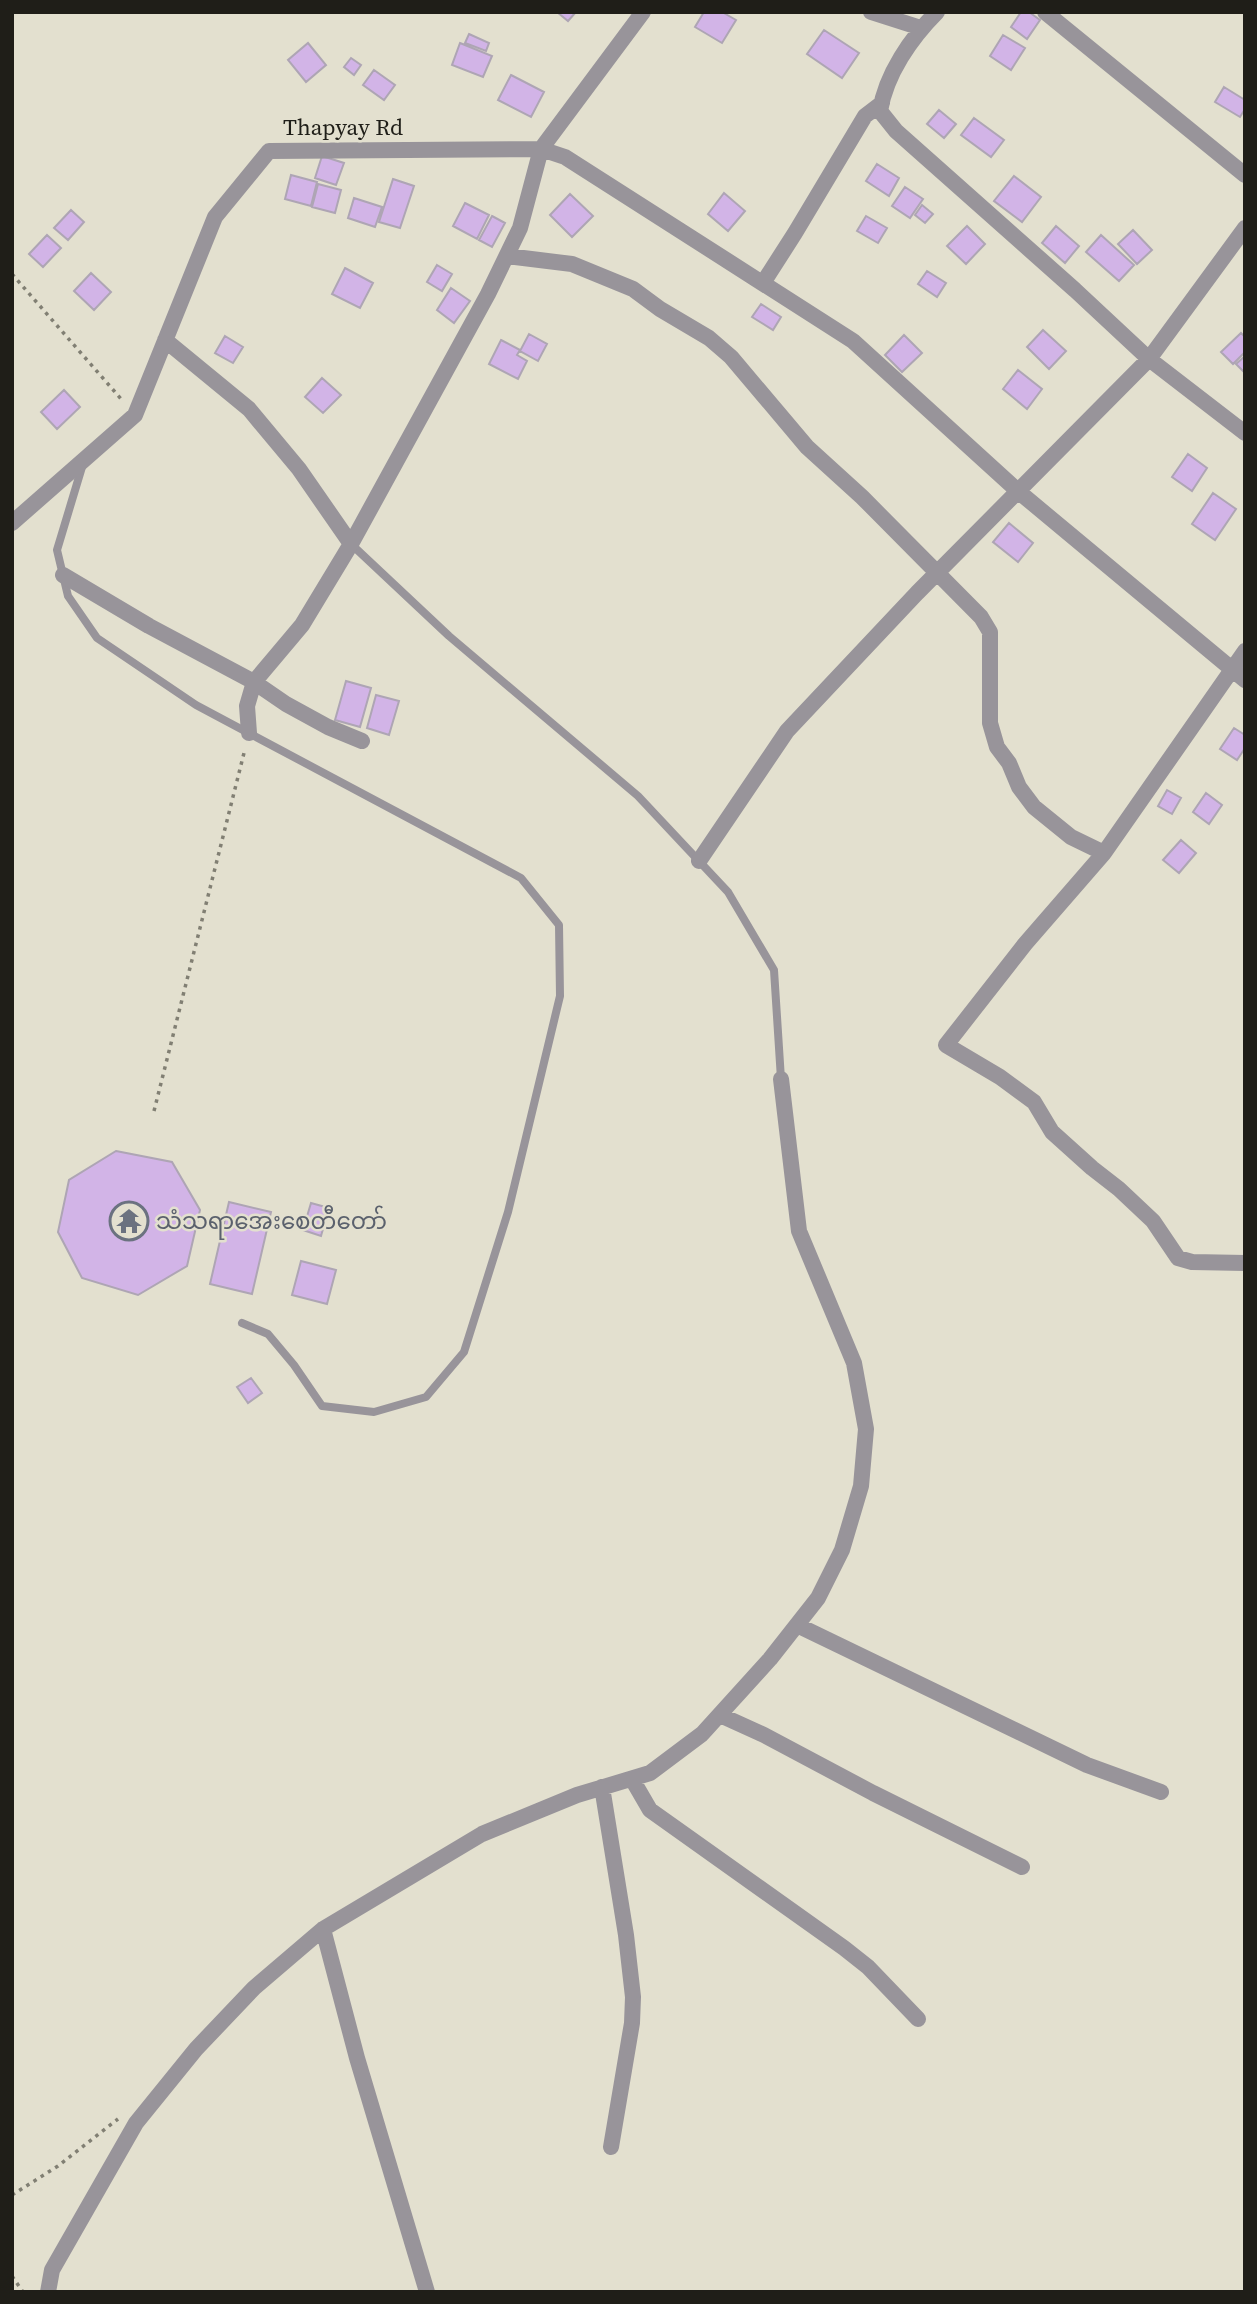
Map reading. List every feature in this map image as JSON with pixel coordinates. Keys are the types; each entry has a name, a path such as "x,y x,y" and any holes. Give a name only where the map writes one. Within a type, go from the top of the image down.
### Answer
{"street":[{"path":"249,733 247,706 254,682 302,625 351,544 488,294 520,228 541,149 643,12"},
{"path":"871,12 921,28"},
{"path":"937,12 921,28 885,86 880,111 896,131 1149,359 1245,433"},
{"path":"1045,12 1245,175"},
{"path":"763,283 864,116 882,103"},
{"path":"541,149 565,156 853,341 1019,492 1239,676"},
{"name":"Thapyay Rd","path":"12,523 135,415 215,217 269,151 541,149"},
{"path":"699,861 788,732 936,574 1149,359 1245,228"},
{"path":"507,256 572,264 633,289 660,309 709,338 731,357 807,447 862,497 981,617 990,632 990,723 997,747 1009,763 1019,787 1034,807 1082,844 1104,853"},
{"path":"166,340 249,409 299,469 351,544"},
{"path":"63,575 149,626 254,682 286,704 328,727 362,741"},
{"path":"1245,651 1239,676 1104,853 1026,944 946,1045 1034,1102 1052,1132 1153,1221 1178,1258 1192,1262 1245,1263"},
{"path":"48,2292 52,2270 136,2123 197,2049 254,1988 323,1929 482,1834 577,1795 650,1773 702,1734 770,1659 818,1598 842,1549 861,1486 866,1429 854,1363 799,1231 781,1079"},
{"path":"797,1625 1087,1765 1161,1792"},
{"path":"720,1715 1022,1867"},
{"path":"632,1779 650,1810 844,1948 867,1967 918,2019"},
{"path":"602,1787 634,1997 611,2147"},
{"path":"323,1929 361,2070 427,2292"}],"lane":[{"path":"84,460 57,550 68,596 97,638 196,705 521,878 559,925 560,996 508,1212 464,1352 426,1397 374,1412 322,1406 294,1365 268,1334 242,1323"},
{"path":"351,544 449,636 638,796 728,892 774,970 781,1079"}],"path":[{"path":"12,274 135,415"},
{"path":"154,1111 249,733"},
{"path":"12,2195 58,2166 120,2119"},
{"path":"12,2276 23,2292"}],"building":[{"path":"557,12 576,12 568,21"},
{"path":"704,12 722,12 736,20 722,43 695,27"},
{"path":"1021,12 1029,12 1040,20 1027,39 1011,27"},
{"path":"824,30 859,53 842,78 807,54"},
{"path":"469,34 489,43 486,51 465,43"},
{"path":"1003,35 1025,48 1011,70 990,56"},
{"path":"308,43 326,65 306,82 288,60"},
{"path":"460,43 492,56 483,77 452,65"},
{"path":"351,58 361,65 354,75 344,67"},
{"path":"374,70 395,85 384,100 363,85"},
{"path":"511,75 544,92 531,117 498,100"},
{"path":"1224,87 1245,100 1245,109 1240,117 1215,102"},
{"path":"939,110 956,124 944,138 927,124"},
{"path":"974,118 1004,140 991,157 961,135"},
{"path":"322,156 344,163 336,185 315,178"},
{"path":"877,164 899,178 889,196 866,181"},
{"path":"291,175 317,182 311,206 285,199"},
{"path":"1014,176 1041,197 1022,222 994,201"},
{"path":"393,179 414,186 400,228 379,222"},
{"path":"318,184 341,190 335,213 312,207"},
{"path":"905,187 923,199 910,218 892,206"},
{"path":"724,193 745,211 728,231 708,214"},
{"path":"570,194 593,216 572,237 550,215"},
{"path":"354,198 382,207 375,227 348,218"},
{"path":"465,203 489,215 477,239 453,226"},
{"path":"922,205 933,214 925,223 915,215"},
{"path":"71,210 84,222 68,240 54,228"},
{"path":"492,216 505,223 492,247 479,240"},
{"path":"866,216 887,228 878,243 857,231"},
{"path":"967,226 985,244 966,264 947,246"},
{"path":"1056,226 1079,246 1065,263 1042,243"},
{"path":"1133,230 1152,250 1137,264 1118,244"},
{"path":"47,235 61,248 43,267 29,254"},
{"path":"1101,235 1134,265 1119,281 1086,252"},
{"path":"437,265 452,274 442,291 427,282"},
{"path":"345,268 373,283 360,308 332,294"},
{"path":"927,271 946,283 937,297 918,284"},
{"path":"91,273 111,292 94,310 74,291"},
{"path":"451,288 470,301 454,323 437,310"},
{"path":"761,304 781,317 773,330 752,317"},
{"path":"1043,330 1066,351 1049,369 1027,347"},
{"path":"1241,333 1245,337 1245,352 1233,364 1221,352"},
{"path":"529,334 547,344 538,361 520,351"},
{"path":"904,335 922,353 902,372 885,355"},
{"path":"225,336 243,347 233,363 215,353"},
{"path":"501,340 520,350 517,355 527,361 518,379 489,364"},
{"path":"1245,356 1245,369 1243,371 1236,364"},
{"path":"1018,370 1042,389 1027,409 1003,389"},
{"path":"322,378 341,395 323,413 305,397"},
{"path":"64,390 80,407 57,429 41,412"},
{"path":"1188,454 1207,468 1192,491 1172,477"},
{"path":"1213,493 1236,509 1215,540 1192,524"},
{"path":"1009,523 1033,543 1018,562 993,542"},
{"path":"346,681 371,688 360,727 335,720"},
{"path":"376,695 399,701 389,735 367,728"},
{"path":"1234,728 1245,735 1245,748 1237,760 1220,749"},
{"path":"1167,790 1181,798 1172,814 1158,806"},
{"path":"1206,793 1222,805 1209,824 1193,812"},
{"path":"1181,840 1196,853 1179,873 1163,860"},
{"name":"သံသရာအေးစေတီတော်","path":"116,1151 172,1162 200,1210 187,1266 138,1295 82,1278 58,1232 69,1180"},
{"path":"229,1202 271,1212 252,1294 210,1284"},
{"path":"311,1203 329,1208 321,1236 303,1230"},
{"path":"301,1261 336,1270 327,1304 292,1295"},
{"path":"251,1378 262,1393 248,1403 237,1387"}],"place":[{"name":"သံသရာအေးစေတီတော်","path":"129,1221"}]}
